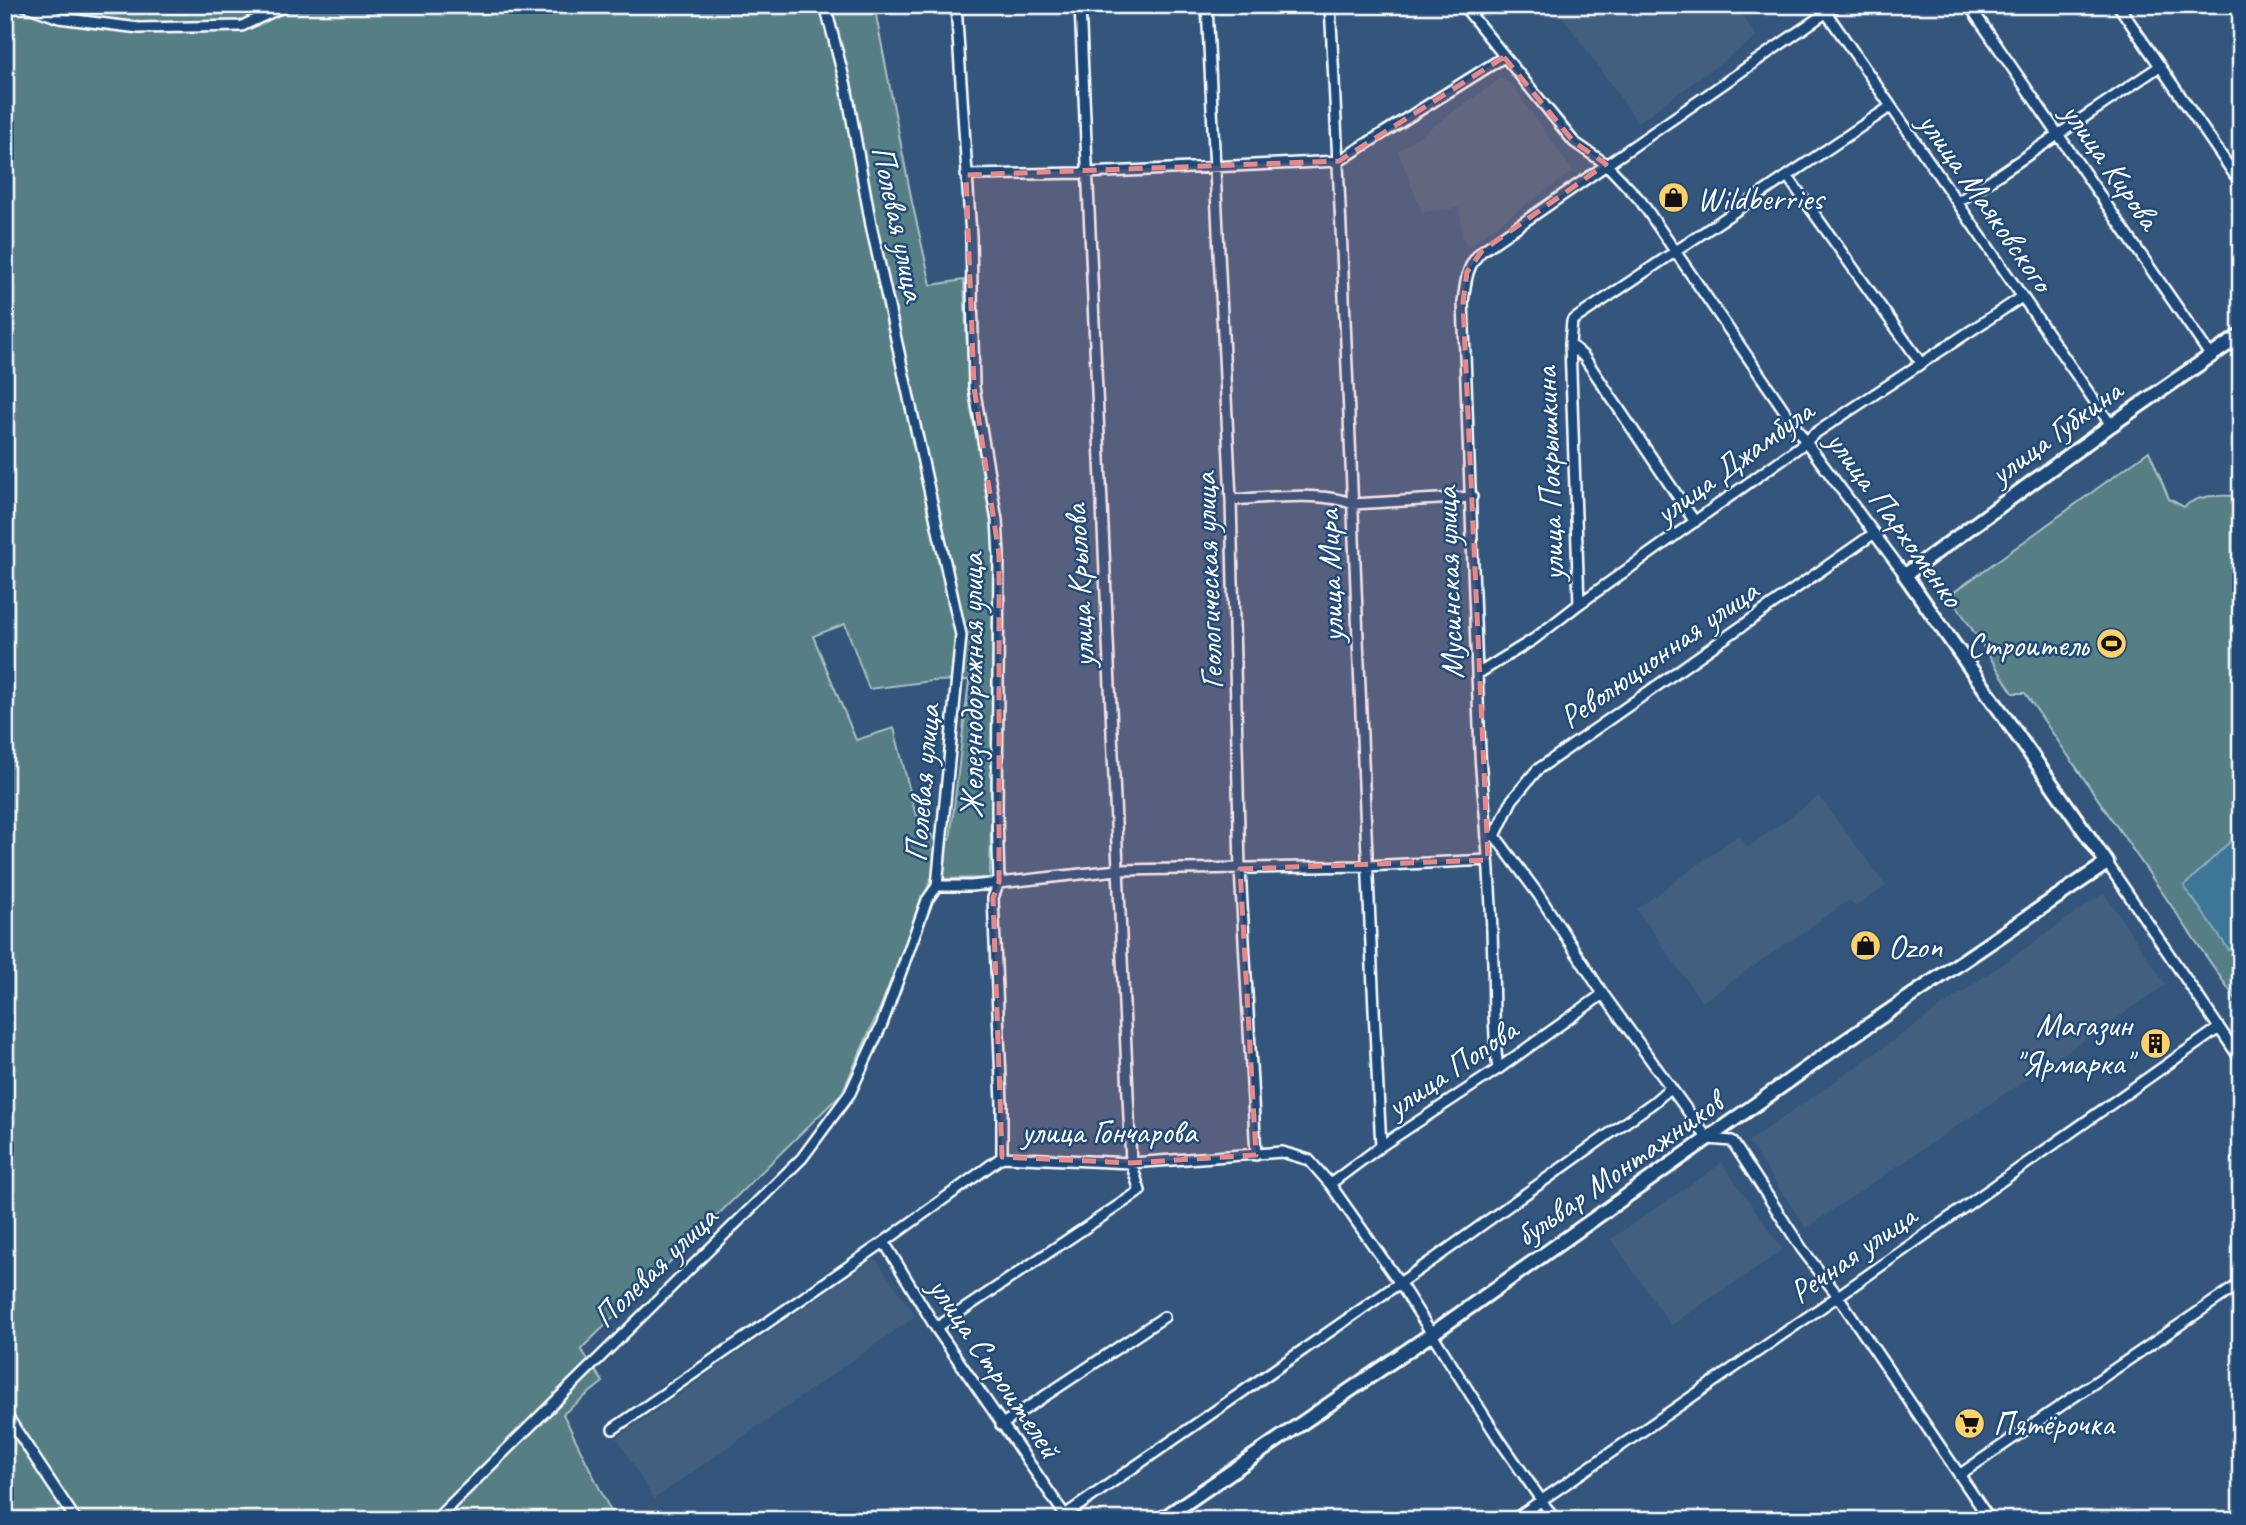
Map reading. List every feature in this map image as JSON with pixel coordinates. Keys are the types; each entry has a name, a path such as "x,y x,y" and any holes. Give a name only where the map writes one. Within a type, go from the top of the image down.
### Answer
{"street":[{"path":"24,5 59,18 139,28 242,26 287,5"},
{"name":"Полевая улица","path":"435,1520 802,1158 850,1093 882,1024 927,900 937,886 961,635 872,225 846,86 825,5"},
{"name":"Железнодорожная улица","path":"956,5 973,292 971,323 974,387 997,520 999,555 999,883 993,898 1002,1157"},
{"name":"улица Крылова","path":"936,1328 1140,1191 1131,1163 1080,5"},
{"name":"Геологическая улица","path":"1207,5 1231,500 1240,869 1256,1155"},
{"name":"улица Мира","path":"1330,5 1339,161 1366,866 1381,1146"},
{"name":"улица Пархоменко","path":"1463,5 1574,142 1606,164 1640,200 1807,442 1905,575 2107,863 2241,1060"},
{"name":"Мусинская улица","path":"1498,1069 1494,1041 1488,860 1491,835 1480,754 1479,673 1473,579 1463,302 1467,272 1472,260 1482,251 1824,9 1837,5"},
{"name":"улица Кирова","path":"1969,5 2210,355"},
{"path":"2118,5 2241,184"},
{"name":"улица Маяковского","path":"1824,9 2112,425"},
{"path":"966,175 1086,173 1339,161 1504,57"},
{"path":"1958,202 2160,66"},
{"path":"1675,250 1890,107"},
{"path":"1788,177 1921,363"},
{"name":"улица Покрышкина","path":"1579,604 1570,344 1572,321 1675,250"},
{"name":"улица Джамбула","path":"1479,673 1534,639 1807,442 1814,433 2022,297"},
{"name":"улица Губкина","path":"1905,575 2241,335"},
{"name":"улица Покрышкина","path":"1570,344 1584,357 1695,522"},
{"path":"1231,500 1280,497 1340,498 1353,504 1472,497"},
{"name":"Революционная улица","path":"1491,835 1512,800 1537,770 1873,534"},
{"path":"1491,835 1538,894 1603,994 1708,1139 1732,1141 1802,1249 1838,1296 1990,1520"},
{"path":"937,886 971,886 1117,870 1366,866 1488,860"},
{"name":"бульвар Монтажников","path":"1161,1520 1433,1333 1838,1046 2107,863"},
{"name":"улица Попова","path":"1329,1184 1603,994"},
{"name":"Речная улица","path":"1513,1520 2219,1028"},
{"path":"1066,1517 1526,1195 1670,1088"},
{"name":"улица Гончарова","path":"613,1429 1002,1157 1131,1163 1283,1152 1309,1160 1329,1184 1399,1282 1499,1440 1555,1520"},
{"name":"улица Строителей","path":"884,1242 936,1328 1066,1517"},
{"path":"1959,1475 2241,1283"},
{"path":"1001,1425 1164,1317"},
{"path":"5,1413 76,1520"}],"highlighted area":[{"path":"1504,57 1574,142 1606,164 1482,251 1467,272 1463,302 1488,860 1240,869 1256,1155 1131,1163 1002,1157 993,898 999,882 999,555 974,387 966,175 1339,161"}],"shaded area":[{"path":"1554,5 1736,5 1757,37 1638,122"},
{"path":"1500,79 1510,83 1573,171 1468,246 1463,238 1459,208 1422,212 1398,151"},
{"path":"1819,796 1886,886 1855,907 1849,900 1702,1002 1637,909 1738,835 1748,847"},
{"path":"2241,831 2241,938 2229,950 2184,886"},
{"path":"2104,893 2166,985 1806,1228 1748,1142"},
{"path":"1722,1163 1783,1250 1671,1325 1611,1239"},
{"path":"875,1258 916,1316 654,1499 617,1438"}],"green space":[{"path":"5,5 58,5 185,14 200,5 874,5 931,285 964,280 969,396 992,529 995,605 990,878 931,879 880,1008 842,1093 581,1349 603,1382 563,1414 615,1520 5,1520","holes":["845,624 869,689 932,681 969,680 950,840 935,840 915,812 894,728 856,740 813,636"]},
{"name":"Строитель","path":"2149,451 2169,499 2184,507 2204,497 2241,496 2241,1007 2025,693 2013,693 1950,595"}],"place":[{"name":"Wildberries","path":"1674,198"},
{"name":"Строитель","path":"2111,644"},
{"name":"Ozon","path":"1865,946"},
{"name":"Магазин \"Ярмарка\"","path":"2155,1043"},
{"name":"Пятёрочка","path":"1970,1423"}]}
